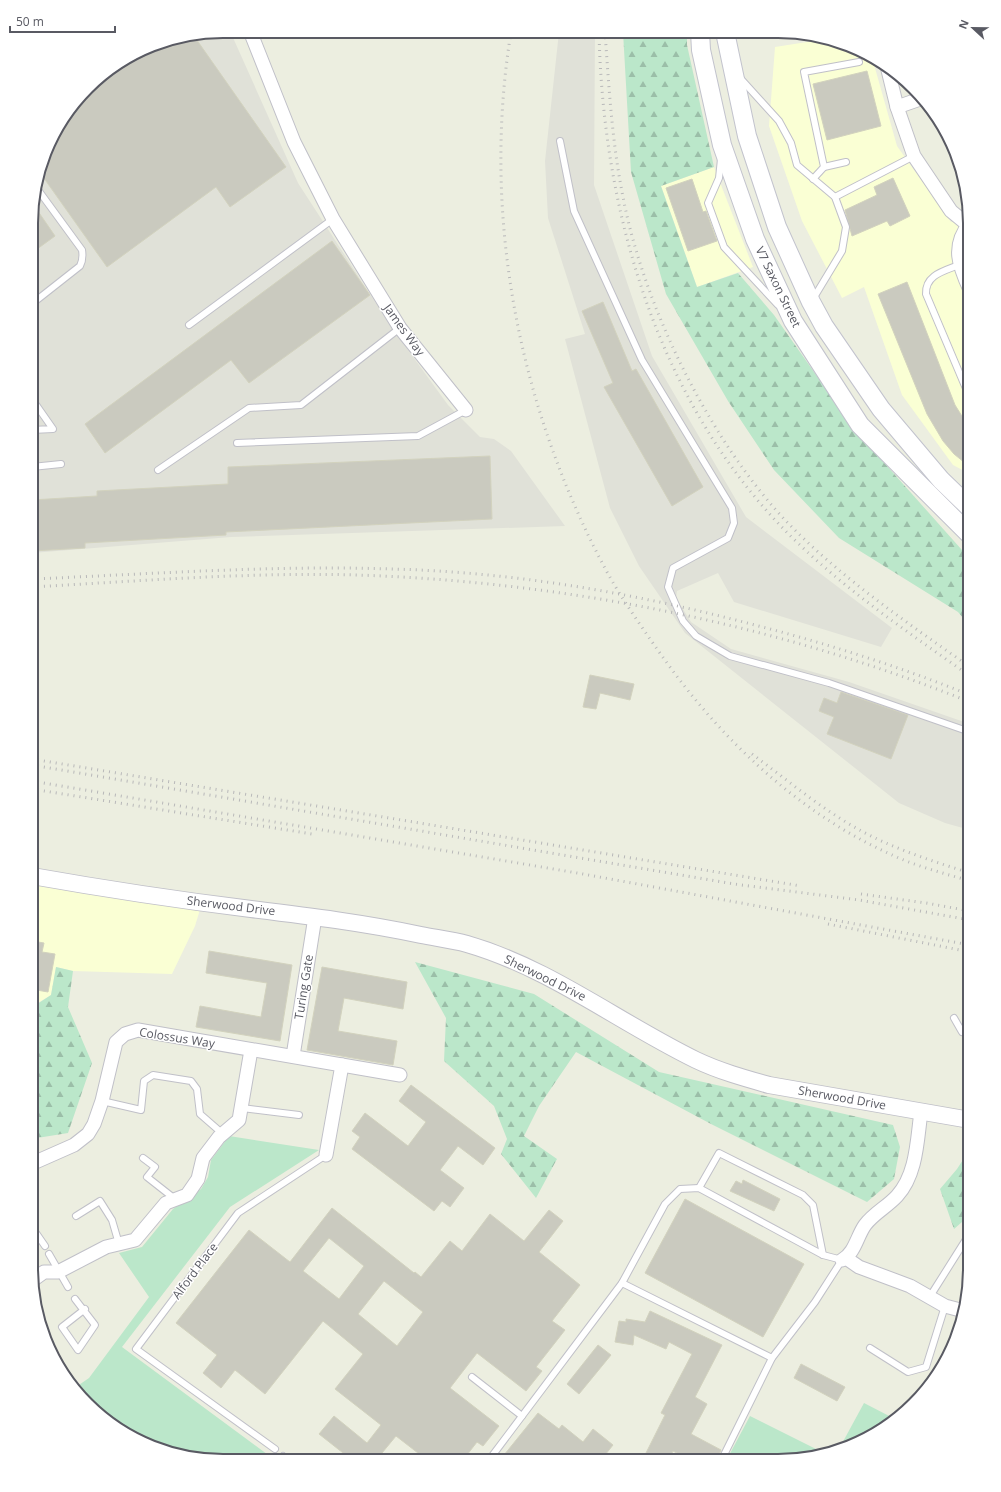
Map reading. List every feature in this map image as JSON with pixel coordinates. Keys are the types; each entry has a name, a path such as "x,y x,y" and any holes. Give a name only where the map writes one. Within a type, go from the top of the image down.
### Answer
{"main road":[{"name":"V7 Saxon Street","path":"700,38 701,50 722,145 755,239 793,321 860,425 963,528"},
{"name":"V7 Saxon Street","path":"726,38 747,136 777,227 811,302 824,326 881,409 942,480 963,501"}],"street":[{"name":"James Way","path":"253,38 294,142 333,219 400,328 466,410"},
{"path":"889,75 897,107 914,156 951,211 963,220"},
{"path":"897,107 916,100"},
{"path":"963,235 959,242 959,265 963,274"},
{"name":"Sherwood Drive","path":"38,877 202,903 315,917 395,930 466,944 520,963 564,985 698,1061 738,1076 769,1085 963,1119"},
{"name":"Turing Gate","path":"293,1056 315,917"},
{"name":"Colossus Way","path":"38,1161 74,1145 88,1134 94,1124 102,1101 112,1051 116,1042 125,1034 138,1030 400,1075"},
{"path":"38,1276 44,1272 58,1272 106,1247 135,1240 166,1203 186,1195 198,1179 203,1158 223,1134 239,1120 251,1050"},
{"name":"Alford Place","path":"326,1155 342,1065"},
{"path":"921,1112 913,1164 907,1182 896,1196 875,1214 864,1226 850,1254 844,1259 859,1267 910,1286 945,1306 958,1309"}],"lane":[{"path":"824,167 804,72 859,62"},
{"path":"732,69 780,121 791,143 797,165 835,197 846,227 842,251 811,302"},
{"path":"560,141 574,212 642,360 732,508 734,524 728,538 673,568 668,587 683,621 696,636 730,656 828,683 963,730"},
{"path":"722,145 719,178 708,203 724,247 793,321"},
{"path":"835,197 914,156"},
{"path":"813,179 824,167 846,162"},
{"path":"38,298 80,266 83,260 82,250 41,194"},
{"path":"189,325 333,219"},
{"path":"959,265 938,273 930,279 926,286 926,294 963,381"},
{"path":"158,470 249,408 301,404 400,328"},
{"path":"38,407 54,429 38,430"},
{"name":"James Way","path":"237,443 418,436 466,410"},
{"path":"38,466 61,464"},
{"path":"954,1018 962,1032"},
{"path":"102,1101 141,1110 144,1081 153,1075 191,1081 197,1089 200,1114 223,1134"},
{"path":"242,1108 299,1115"},
{"path":"699,1188 719,1153 803,1195 813,1205 823,1255"},
{"name":"Alford Place","path":"274,1450 136,1349 238,1213 326,1155"},
{"path":"143,1158 155,1167 147,1177 175,1199"},
{"path":"494,1454 622,1283 665,1204 680,1188 699,1188 823,1255 844,1259 815,1302 772,1358 724,1454"},
{"path":"76,1216 100,1201 112,1220 119,1244"},
{"path":"38,1236 45,1246"},
{"path":"929,1298 963,1244"},
{"path":"49,1254 68,1287"},
{"path":"622,1283 772,1358"},
{"path":"75,1299 85,1309 95,1325 78,1350 62,1327 85,1309"},
{"path":"870,1348 908,1372 926,1367 945,1306"},
{"path":"472,1377 522,1416"}],"shaded area":[{"path":"211,38 233,38 298,183 392,328 448,405 480,437 494,439 511,451 565,526 231,537 38,553 38,211 44,175 57,141 69,120 92,92 110,76 130,63 152,52 175,44"},
{"path":"558,38 595,38 594,185 652,356 746,517 892,628 881,647 734,602 718,573 677,591 676,598 691,622 731,649 849,682 963,722 963,828 945,823 899,803 685,633 639,566 610,508 565,339 585,334 548,218 545,161"},
{"path":"811,41 826,44 849,52 875,66 897,146 951,222 963,219 963,470 953,465 902,395 864,287 842,298 802,221 769,126 775,47"},
{"path":"714,167 753,267 697,287 661,186"},
{"path":"38,877 202,903 195,926 172,974 73,971 56,967 51,995 38,1003"}],"green space":[{"path":"623,38 687,38 687,45 714,167 661,186 697,287 738,273 774,315 854,429 963,551 963,618 958,612 839,538 774,470 728,401 666,294 631,172"},
{"path":"415,962 534,994 659,1072 893,1125 900,1147 894,1179 867,1202 711,1124 576,1052 539,1106 524,1136 557,1159 536,1198 501,1154 507,1139 494,1106 444,1061 446,1018"},
{"path":"56,967 73,971 68,1007 92,1063 68,1133 38,1138 38,1003 51,995"},
{"path":"229,1136 319,1150 230,1207 122,1347 267,1454 211,1454 175,1448 152,1440 130,1429 110,1416 92,1400 79,1385 89,1378 149,1297 119,1253 142,1247 173,1209 201,1189 208,1177 211,1160"},
{"path":"963,1160 963,1221 954,1229 940,1189"},
{"path":"864,1403 890,1417 860,1435 843,1442"},
{"path":"750,1416 817,1450 790,1454 730,1454"}],"building":[{"path":"197,40 286,167 230,207 216,187 107,267 44,178 52,152 63,130 76,110 92,92 110,76 130,63 152,52 175,44"},
{"path":"867,71 881,126 827,140 813,84"},
{"path":"893,178 910,216 890,226 887,221 852,236 845,210 877,195 874,187"},
{"path":"692,179 703,212 706,211 717,241 688,251 666,188"},
{"path":"38,211 55,236 38,248"},
{"path":"332,241 370,295 249,383 231,360 105,453 85,424"},
{"path":"907,282 955,405 963,418 963,461 954,454 943,441 927,414 878,294"},
{"path":"603,302 632,371 636,369 703,487 672,506 604,387 613,383 582,311"},
{"path":"490,456 492,519 226,532 226,535 85,543 85,548 38,551 38,500 97,496 97,491 228,484 228,467"},
{"path":"590,675 634,684 630,700 600,693 596,709 583,707"},
{"path":"841,692 908,715 891,759 827,734 834,717 819,711 824,698 837,703"},
{"path":"38,942 44,943 42,952 55,954 48,992 38,990"},
{"path":"209,951 292,965 280,1041 196,1027 200,1006 261,1017 267,983 206,973"},
{"path":"322,967 407,982 403,1009 344,998 338,1031 397,1041 393,1065 307,1050"},
{"path":"411,1085 495,1148 483,1165 458,1146 440,1170 464,1188 450,1207 442,1201 434,1211 352,1149 360,1137 352,1131 365,1113 408,1146 426,1122 399,1101"},
{"path":"743,1180 780,1199 774,1211 730,1191 736,1181 742,1184"},
{"path":"685,1199 804,1264 763,1337 645,1273"},
{"path":"332,1208 421,1277 450,1241 462,1251 490,1214 524,1241 549,1210 563,1221 539,1252 580,1285 552,1321 565,1330 536,1367 542,1371 526,1391 477,1353 450,1388 499,1426 483,1446 477,1442 468,1454 419,1454 396,1436 382,1453 383,1454 344,1454 319,1434 334,1416 367,1443 381,1425 335,1389 363,1354 323,1321 265,1394 235,1370 221,1388 203,1373 217,1355 176,1323 249,1230 290,1262","holes":["329,1238 364,1266 339,1299 303,1271","384,1281 423,1312 397,1346 358,1314"]},
{"path":"650,1311 722,1345 695,1397 707,1404 691,1434 721,1450 719,1454 679,1454 673,1451 672,1454 646,1454 665,1415 661,1413 692,1354 669,1342 666,1349 634,1335 633,1345 615,1342 619,1321 626,1322 626,1319 645,1322"},
{"path":"598,1345 611,1355 579,1394 567,1384"},
{"path":"801,1364 845,1387 837,1401 794,1378"},
{"path":"538,1413 559,1429 562,1425 583,1442 593,1429 613,1445 606,1454 505,1454"}],"railway":[{"path":"510,38 503,101 501,171 505,241 515,310 530,378 551,445 576,510 607,572 640,625 685,686 709,716 735,744 763,770 792,795 823,817 856,837 909,862 963,879"},
{"path":"599,38 603,102 613,173 628,243 650,310 677,376 712,438 753,495 802,547 863,599 963,671"},
{"path":"605,38 611,115 616,156 623,197 633,239 646,282 664,326 684,370 706,411 731,451 758,488 786,521 807,542 874,598 963,662"},
{"path":"38,579 302,568 392,569 483,574 573,586 707,613 806,639 861,656 916,674 963,692"},
{"path":"38,587 195,578 317,574 436,579 514,587 592,598 669,612 746,629 822,650 897,674 963,699"},
{"path":"752,754 816,802 856,828 897,848 963,871"},
{"path":"38,760 801,886"},
{"path":"38,766 734,884 859,900 963,919"},
{"path":"38,782 583,874 963,944"},
{"path":"38,790 312,834"},
{"path":"861,894 963,910"},
{"path":"828,924 963,951"}]}
